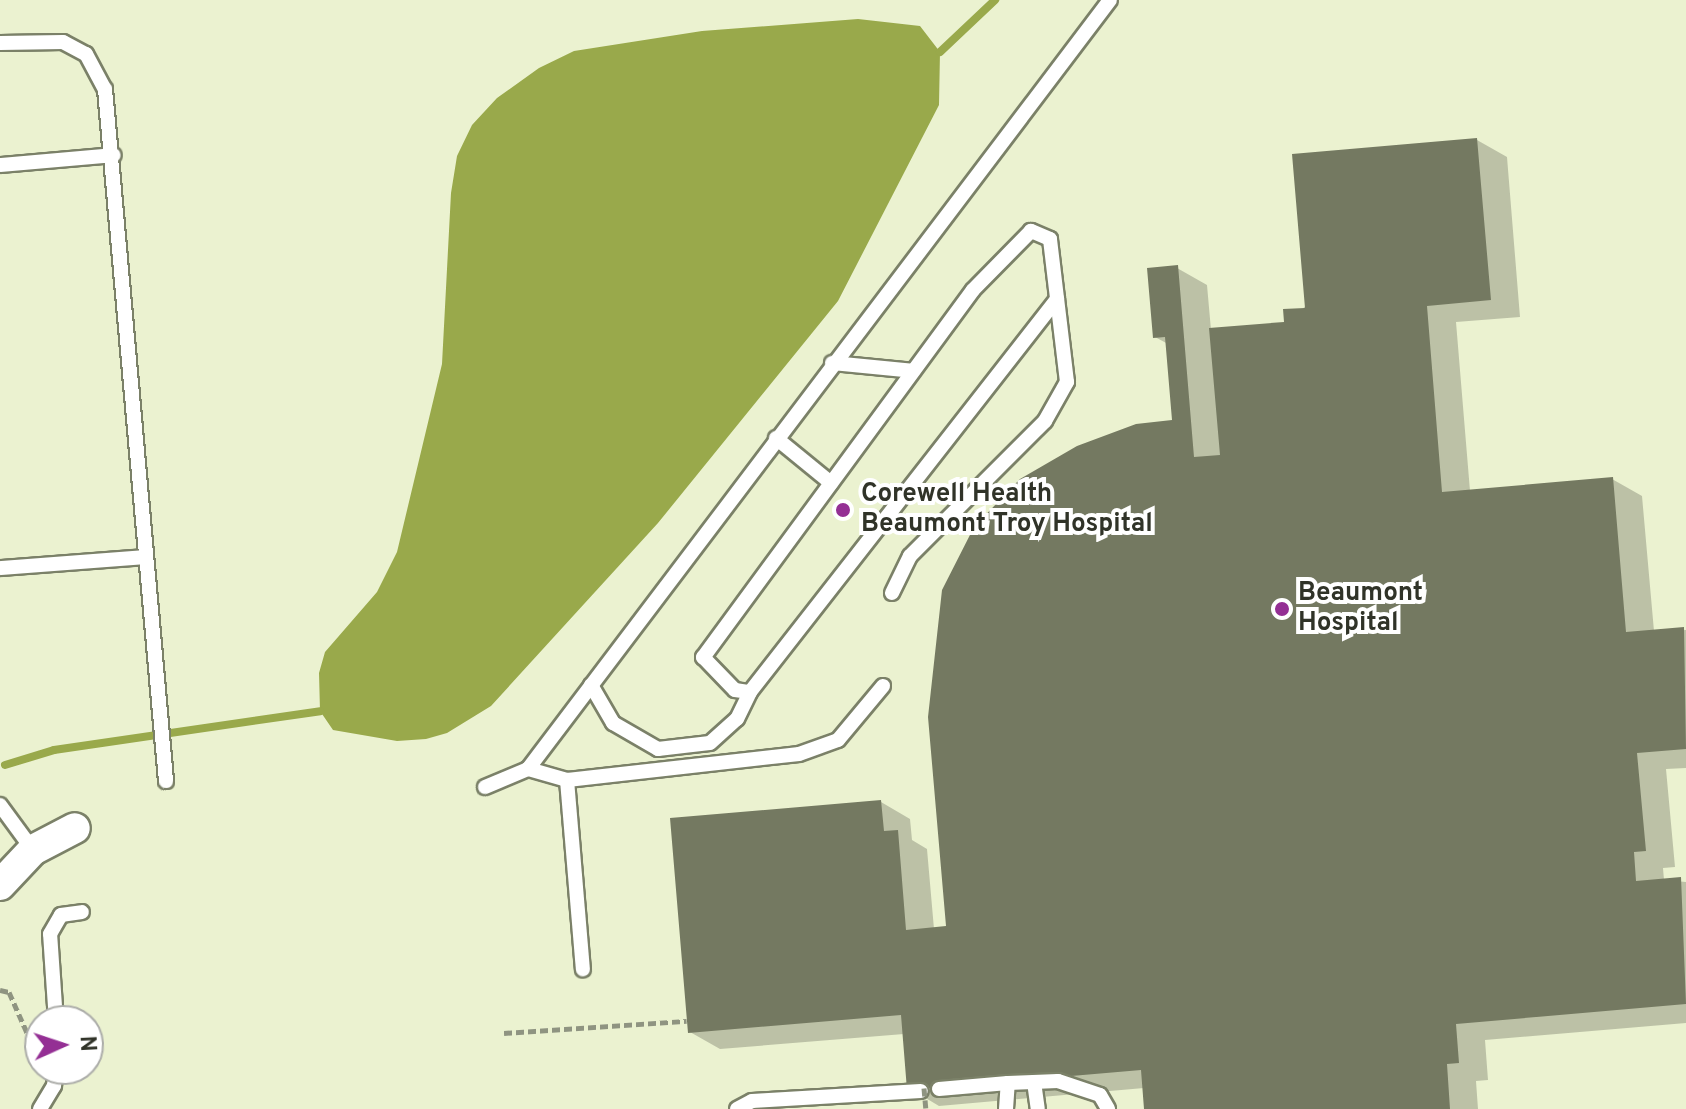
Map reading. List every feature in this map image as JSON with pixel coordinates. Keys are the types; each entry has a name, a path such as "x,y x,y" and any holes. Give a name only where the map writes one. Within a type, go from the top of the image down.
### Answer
{"street":[{"path":"0,885 33,850 75,828"}],"lane":[{"path":"485,787 528,769 832,363 1110,0"},
{"path":"0,43 45,40 86,54 105,89 114,155 166,781"},
{"path":"0,165 114,155"},
{"path":"750,692 735,690 703,657 973,290 1031,231 1050,239 1067,382 1045,421 910,556 892,593"},
{"path":"591,685 613,723 658,749 710,743 737,719 750,692 1057,299"},
{"path":"832,363 913,371"},
{"path":"776,438 831,483"},
{"path":"0,568 146,557"},
{"path":"528,769 567,780 631,770 799,754 838,740 883,686"},
{"path":"567,780 583,969"},
{"path":"0,805 33,850"},
{"path":"55,1005 50,934 61,915 82,912"},
{"path":"1034,1082 1038,1109"},
{"path":"737,1109 752,1101 1034,1082 1085,1086 1100,1095 1108,1109"},
{"path":"1006,1109 1008,1083"},
{"path":"40,1109 54,1085"}],"path":[{"path":"0,990 15,1000 24,1023"},
{"path":"504,1033 687,1021"},
{"path":"926,1109 928,1090"}],"shaded area":[{"name":"Corewell Health Beaumont Troy Hospital","path":"0,0 1686,0 1686,1109 0,1109"},
{"path":"858,19 920,26 940,52 939,105 838,301 658,523 491,706 447,733 426,739 397,741 333,730 320,711 319,673 325,652 377,592 397,552 442,364 451,193 457,156 472,125 497,98 539,68 574,51 702,31"}],"building":[{"name":"Beaumont Hospital","path":"1477,138 1491,300 1427,306 1442,492 1613,477 1626,632 1684,627 1686,749 1637,753 1646,851 1634,852 1636,881 1681,877 1686,1004 1456,1024 1459,1063 1447,1064 1450,1109 1144,1109 1141,1070 907,1090 901,1015 688,1033 670,818 881,800 884,831 898,830 906,930 946,926 928,717 942,590 974,527 1020,479 1077,446 1136,424 1172,420 1165,337 1153,338 1147,268 1178,265 1194,457 1220,455 1209,328 1284,322 1283,309 1305,308 1292,154"}],"waterway":[{"path":"940,52 995,0"},
{"path":"5,765 54,750 320,711"}],"place":[{"name":"Corewell Health Beaumont Troy Hospital","path":"843,510"},
{"name":"Beaumont Hospital","path":"1282,609"}]}
